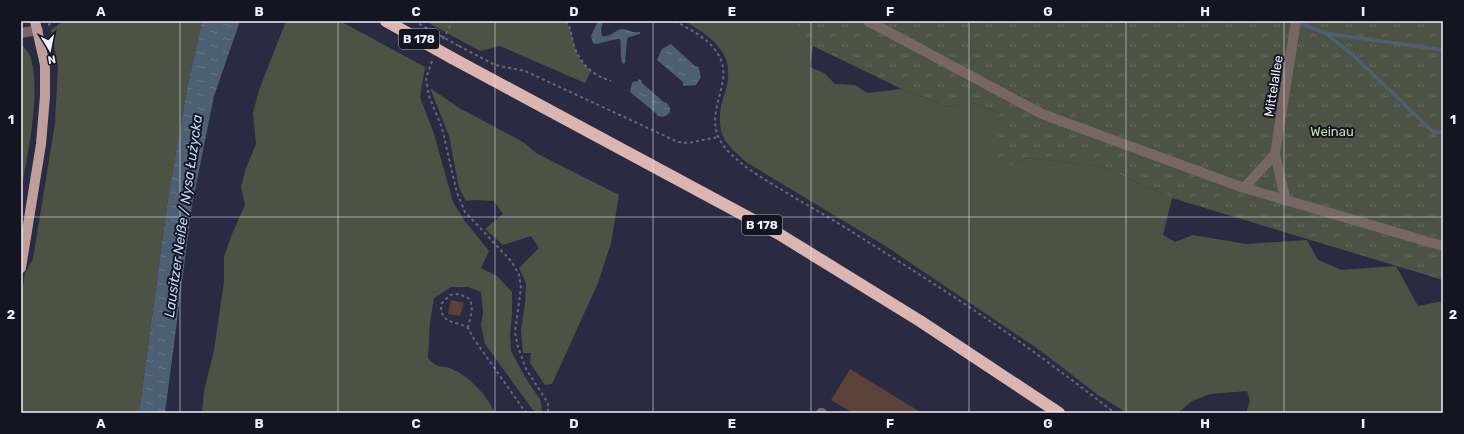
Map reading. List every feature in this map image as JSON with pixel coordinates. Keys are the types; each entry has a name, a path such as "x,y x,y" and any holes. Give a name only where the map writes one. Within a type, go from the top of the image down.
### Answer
{"highway":[{"name":"B 178","path":"386,21 779,234 920,321 1059,413"}],"main road":[{"path":"21,268 41,144 45,96 45,65 37,26"}],"street":[{"path":"868,21 1042,114 1244,188 1443,246"},
{"name":"Mittelallee","path":"1286,201 1276,154 1296,21"},
{"path":"21,33 37,26"},
{"path":"1244,188 1276,154"}],"path":[{"path":"414,21 495,65 525,71 678,142 688,143 718,137"},
{"path":"447,31 453,21"},
{"path":"566,21 571,30 578,55 583,63 601,78 610,81"},
{"path":"675,21 701,36 713,48 721,60 724,74 715,113 718,137 724,147 738,161 755,174 847,229 980,314 1053,366 1115,413"},
{"path":"433,56 426,78 429,96 442,128 457,193 465,212 512,262 519,274 521,288 516,332 518,347 526,369 548,403 548,413"},
{"path":"468,328 472,312 470,299 460,294 450,295 442,304 442,316 445,320 468,328 474,339 526,413"}],"green space":[{"path":"63,21 202,21 187,89 168,199 139,413 21,413 21,299 25,273 33,259 55,123 58,66 51,30"},
{"path":"286,21 340,21 425,67 420,97 434,134 453,202 464,220 489,251 481,268 497,276 512,292 510,335 511,351 525,377 541,401 542,413 533,410 485,344 481,325 483,313 481,292 468,287 451,287 434,298 430,322 428,358 434,364 452,369 466,377 483,394 495,413 202,413 204,391 214,350 224,282 224,257 245,205 241,187 246,168 256,144 253,113 259,90"},
{"path":"425,21 566,21 579,57 591,71 585,83 500,46 480,51"},
{"path":"685,21 792,21 813,46 810,67 824,73 835,84 855,85 867,93 902,89 949,107 971,102 999,113 1008,167 1027,158 1100,166 1172,198 1163,235 1175,242 1193,235 1246,244 1307,240 1318,260 1342,270 1396,266 1418,306 1443,301 1443,413 1246,413 1250,401 1247,391 1210,394 1192,401 1178,413 1127,413 1098,395 1041,351 887,247 746,162 726,142 722,134 720,119 721,108 728,79 728,68 725,58 714,41"},
{"name":"Weinau","path":"792,21 1443,21 1443,280 1172,198 1100,166 1027,158 1008,167 997,162 999,113 971,102 949,107 902,89 813,46"},
{"path":"21,44 30,56 33,70 34,105 30,142 21,192"},
{"path":"430,88 461,109 523,142 536,153 619,195 611,243 598,283 552,384 545,385 530,363 531,353 523,353 521,330 526,283 519,268 539,248 531,236 503,245 485,229 503,214 494,201 466,201 459,188 449,136"}],"water":[{"name":"Lausitzer Neiße / Nysa Łużycka","path":"202,21 240,21 214,96 192,205 165,413 139,413 168,199 187,89"},
{"path":"598,21 603,21 601,30 602,36 608,36 621,29 640,32 640,34 627,39 625,63 623,64 621,58 620,39 596,44 593,43 591,36"},
{"path":"671,44 696,67 698,66 701,77 696,85 683,86 683,82 657,60 662,49"},
{"path":"639,79 665,103 666,102 670,108 670,112 667,115 662,117 656,115 657,114 630,92 632,83 634,81 637,82"}],"building":[{"path":"451,300 464,303 460,316 448,314"},
{"path":"850,369 922,413 853,413 831,400"}],"waterway":[{"path":"1302,24 1325,33 1353,55 1432,131 1443,133"},
{"path":"1325,33 1443,50"}]}
